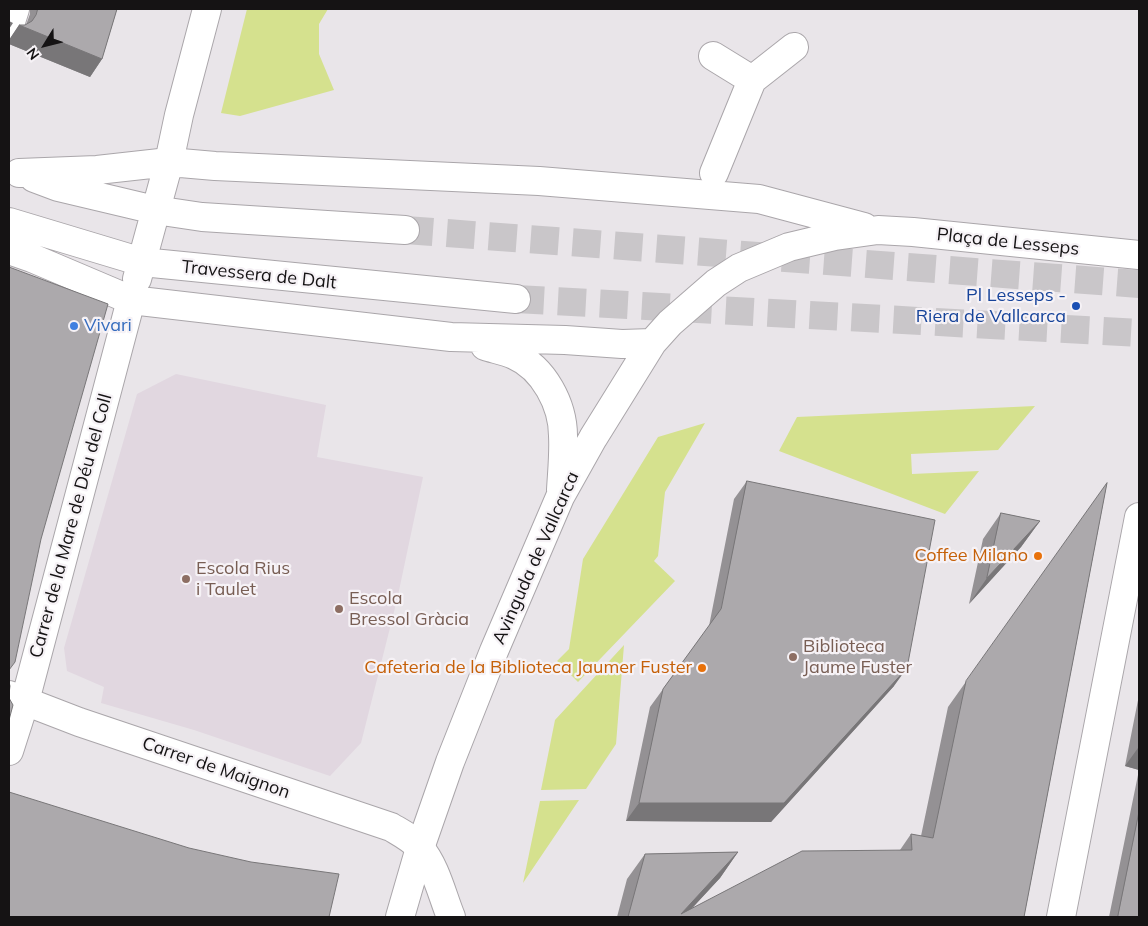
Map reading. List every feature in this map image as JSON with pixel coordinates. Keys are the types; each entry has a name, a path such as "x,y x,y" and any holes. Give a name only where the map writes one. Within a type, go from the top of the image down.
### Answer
{"main road":[{"path":"9,28 15,9"},
{"name":"Carrer de la Mare de Déu del Coll","path":"9,751 17,698 142,262 207,9"},
{"path":"714,173 752,80 794,48"},
{"path":"713,56 752,80"},
{"path":"14,171 97,170 169,162 230,167 539,181 759,199 878,230"},
{"path":"14,171 58,188 155,210 222,219 404,230"},
{"name":"Travessera de Dalt","path":"9,222 142,262 516,299"},
{"name":"Plaça de Lesseps","path":"878,230 1139,255"},
{"name":"Avinguda de Vallcarca","path":"400,917 420,848 454,753 494,651 560,497 593,438 652,343 696,298 739,268 789,247 834,236 878,230"},
{"path":"9,250 131,300 451,337 565,340 622,344 652,343"},
{"path":"451,337 514,355 532,365 543,378 552,393 561,415 563,435 560,497"},
{"path":"1061,917 1139,517"},
{"name":"Carrer de Maignon","path":"17,698 79,722 391,827 407,836 420,848"},
{"path":"420,848 431,866 451,917"}],"shaded area":[{"name":"Escola Rius i Taulet","path":"176,374 326,405 317,457 423,477 397,600 361,743 330,776 194,730 101,703 104,687 67,671 64,648 137,394"}],"green space":[{"path":"247,9 328,9 319,24 319,54 334,90 240,116 221,113"},
{"path":"1035,406 998,450 911,454 912,474 979,471 945,514 779,451 797,417"},
{"path":"705,423 665,492 658,556 654,561 675,581 578,682 557,661 569,649 583,559 658,437"},
{"path":"624,645 616,744 586,789 541,790 555,720"},
{"path":"579,800 523,883 540,801"}],"building":[{"path":"38,9 117,9 102,59 19,25 25,25 32,21"},
{"path":"9,267 108,304 41,539 15,662 9,670"},
{"name":"Biblioteca Jaume Fuster","path":"747,481 935,520 907,668 784,803 639,803 663,689 721,609"},
{"path":"1107,483 1024,917 628,917 645,854 738,852 681,914 802,851 912,850 911,834 933,838 966,681"},
{"path":"1001,513 1040,521 987,578"},
{"path":"9,698 13,705 9,720"},
{"path":"9,792 189,848 251,862 339,874 329,917 9,917"},
{"path":"1139,812 1139,917 1118,917"}],"tunnel":[{"path":"405,230 1139,284"},
{"path":"516,299 1139,333"}],"place":[{"name":"Pl Lesseps - Riera de Vallcarca","path":"1076,306"},
{"name":"Vivari","path":"74,326"},
{"name":"Coffee Milano","path":"1038,556"},
{"name":"Escola Rius i Taulet","path":"186,579"},
{"name":"Escola Bressol Gràcia","path":"339,609"},
{"name":"Biblioteca Jaume Fuster","path":"793,657"},
{"name":"Cafeteria de la Biblioteca Jaumer Fuster","path":"702,668"}]}
